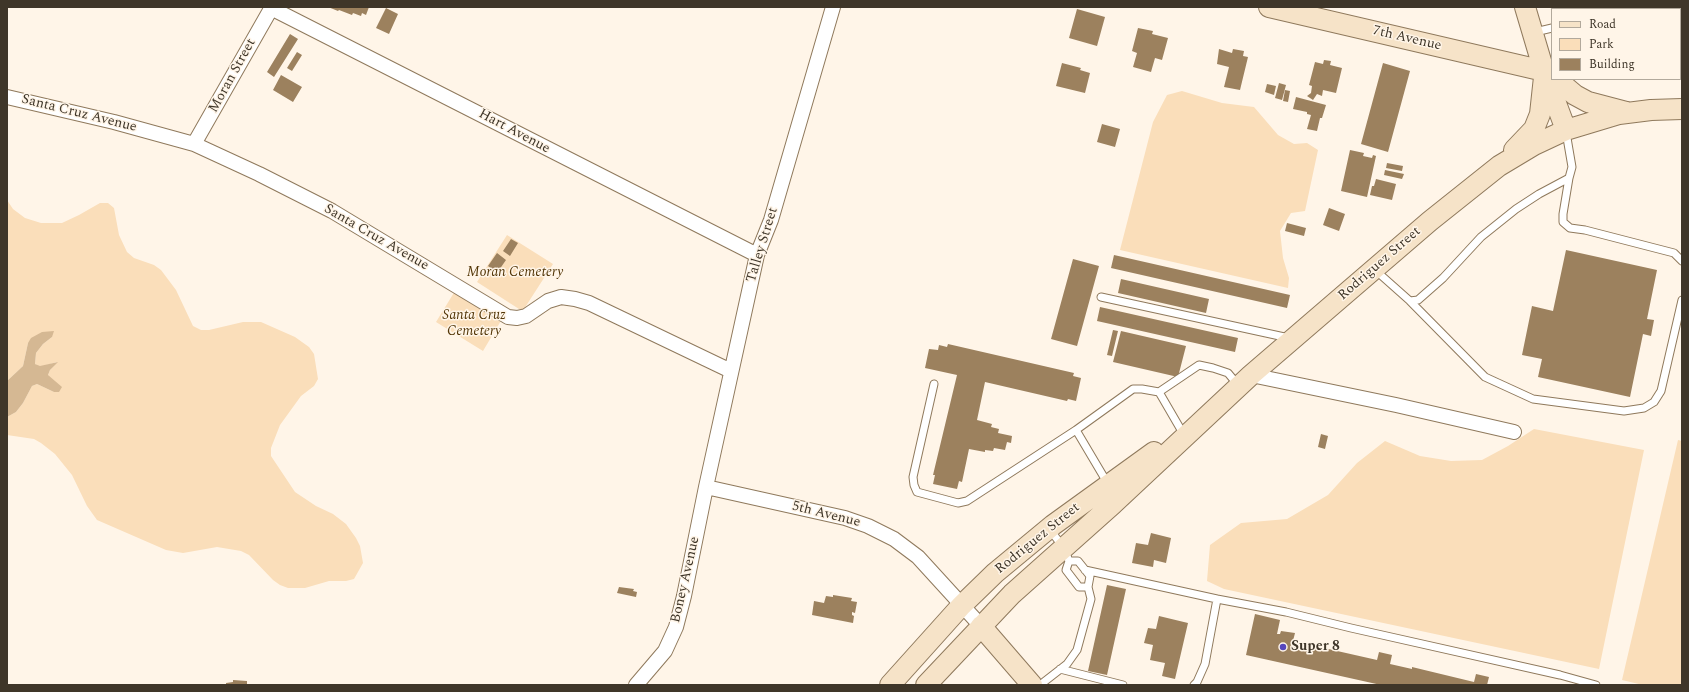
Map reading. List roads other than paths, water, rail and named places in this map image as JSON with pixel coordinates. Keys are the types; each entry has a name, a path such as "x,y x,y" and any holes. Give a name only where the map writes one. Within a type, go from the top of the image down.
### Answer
{"main road":[{"name":"7th Avenue","path":"1269,7 1551,76"},
{"path":"1499,166 1534,129 1551,76 1533,33 1525,7"},
{"path":"1552,80 1566,130"},
{"path":"1556,80 1575,95 1588,102 1630,113"},
{"name":"Rodriguez Street","path":"890,685 961,606 994,573 1049,528 1113,492 1207,416 1374,269 1499,166 1534,145 1566,130 1619,114 1651,110 1682,109"},
{"name":"Rodriguez Street","path":"926,685 1012,594 1066,554 1113,492"},
{"path":"981,626 1032,685"}],"street":[{"name":"Talley Street","path":"706,487 757,255 770,220 833,7"},
{"name":"Hart Avenue","path":"271,8 757,255"},
{"name":"Moran Street","path":"194,144 271,8"},
{"name":"Santa Cruz Avenue","path":"7,97 114,122 194,144 259,174 332,211 508,317 518,318 526,316 548,301 561,297 575,299 590,303 731,371"},
{"path":"1245,381 1396,405 1514,432"},
{"name":"5th Avenue","path":"706,487 845,518 868,526 894,539 918,557 961,606 981,626"},
{"name":"Boney Avenue","path":"636,685 665,651 676,626 684,596 706,487"}],"lane":[{"path":"1533,33 1551,28"},
{"path":"1566,130 1572,167 1563,214 1564,222 1570,228 1585,230 1674,253 1682,261"},
{"path":"1410,301 1418,300 1444,278 1481,237 1516,209 1539,194 1569,178"},
{"path":"1374,269 1410,301 1485,377 1533,399 1624,411 1644,408 1654,402 1661,391 1682,300"},
{"path":"1101,297 1293,339"},
{"path":"934,384 913,477 914,485 917,492 958,502 967,501 1076,430 1133,389 1160,392 1199,365 1228,373 1245,381"},
{"path":"1160,392 1183,435"},
{"path":"1076,430 1113,492"},
{"path":"1040,685 1067,664 1077,650 1091,599 1088,587 1090,576 1078,561 1066,554 1049,528"},
{"path":"1066,554 1066,570 1079,587 1088,587"},
{"path":"1085,570 1217,599 1286,612 1560,675 1596,685"},
{"path":"1194,685 1197,682 1205,664 1217,599"},
{"path":"1060,669 1123,685"}],"place":[{"name":"Super 8","path":"1283,647"}],"park label":[{"name":"Moran Cemetery","path":"515,273"},
{"name":"Santa Cruz Cemetery","path":"474,324"}]}
